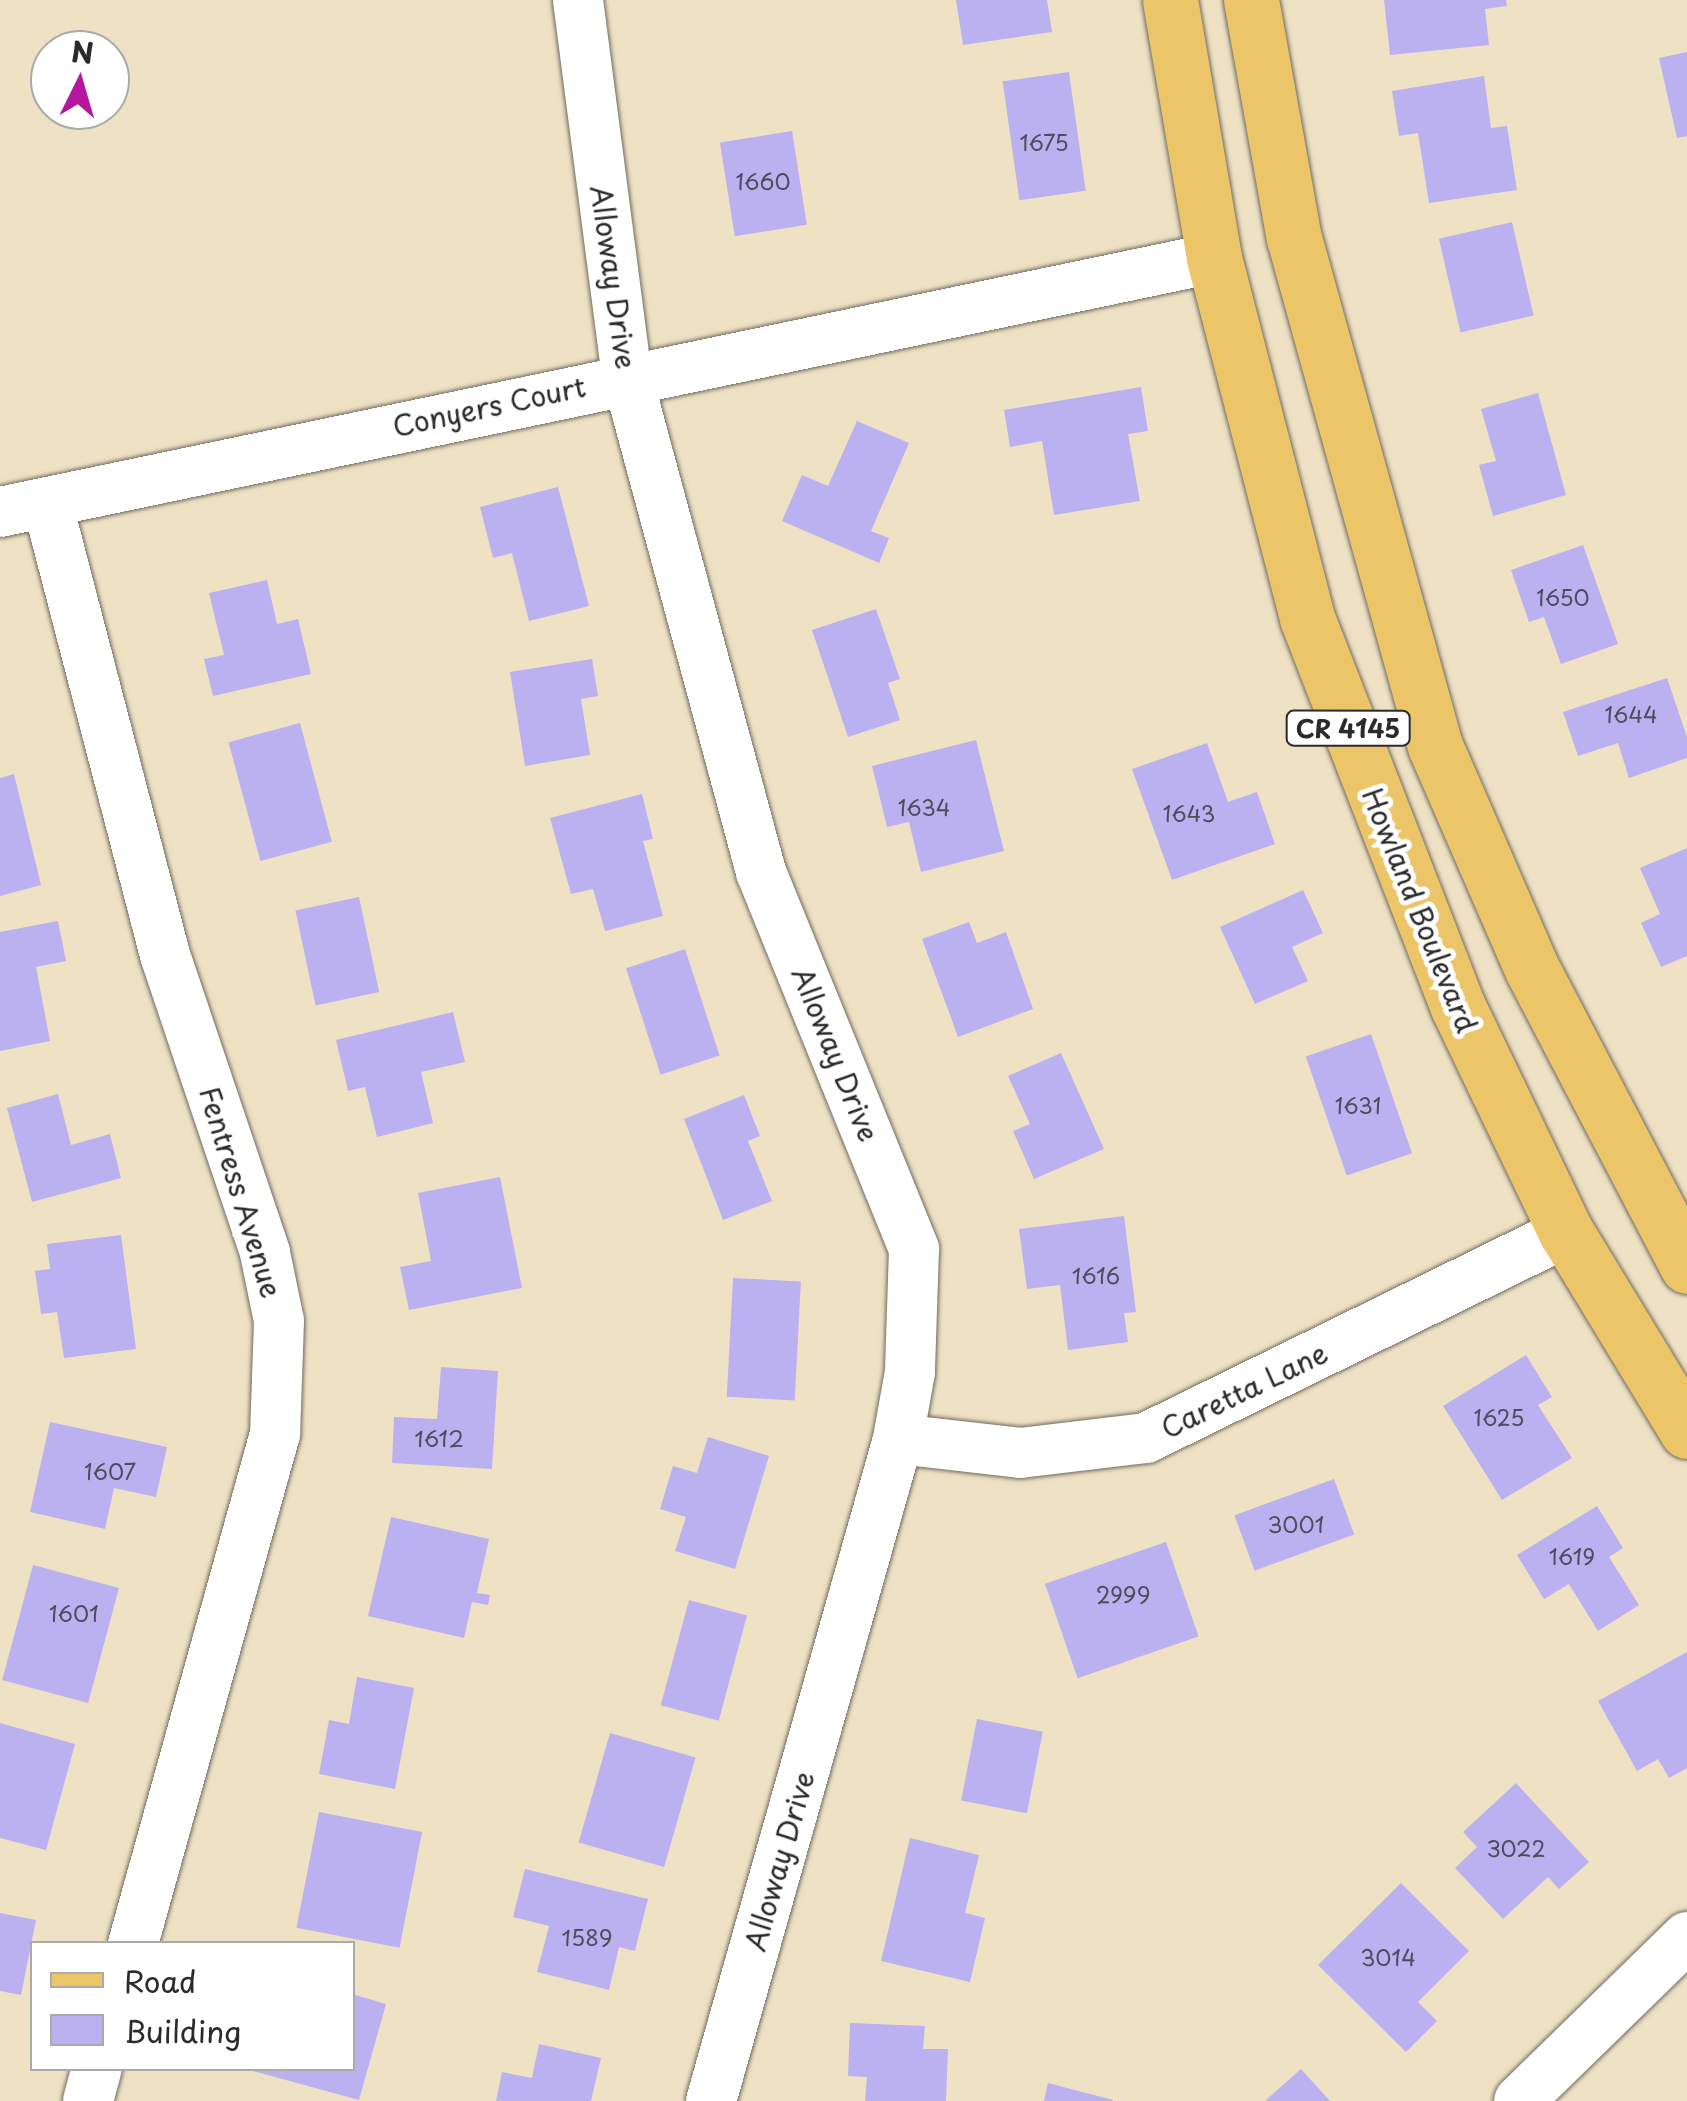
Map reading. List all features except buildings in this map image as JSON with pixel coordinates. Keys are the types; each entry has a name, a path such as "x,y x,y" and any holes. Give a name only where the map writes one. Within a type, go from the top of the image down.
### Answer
{"main road":[{"name":"Howland Boulevard","path":"1170,0 1214,258 1308,618 1458,1007 1566,1232 1687,1430"},
{"name":"CR 4145","path":"1250,0 1294,238 1435,746 1532,970 1687,1266"}],"street":[{"name":"Alloway Drive","path":"578,0 626,376 761,872 914,1249 910,1372 898,1438 711,2101"},
{"name":"Conyers Court","path":"23,507 626,376 1214,258"},
{"name":"Fentress Avenue","path":"23,507 264,1253 279,1321 274,1434 134,1941"},
{"name":"Caretta Lane","path":"898,1438 1020,1454 1146,1438 1566,1232"},
{"path":"1519,2101 1687,1937"},
{"path":"88,2101 97,2071"}]}
